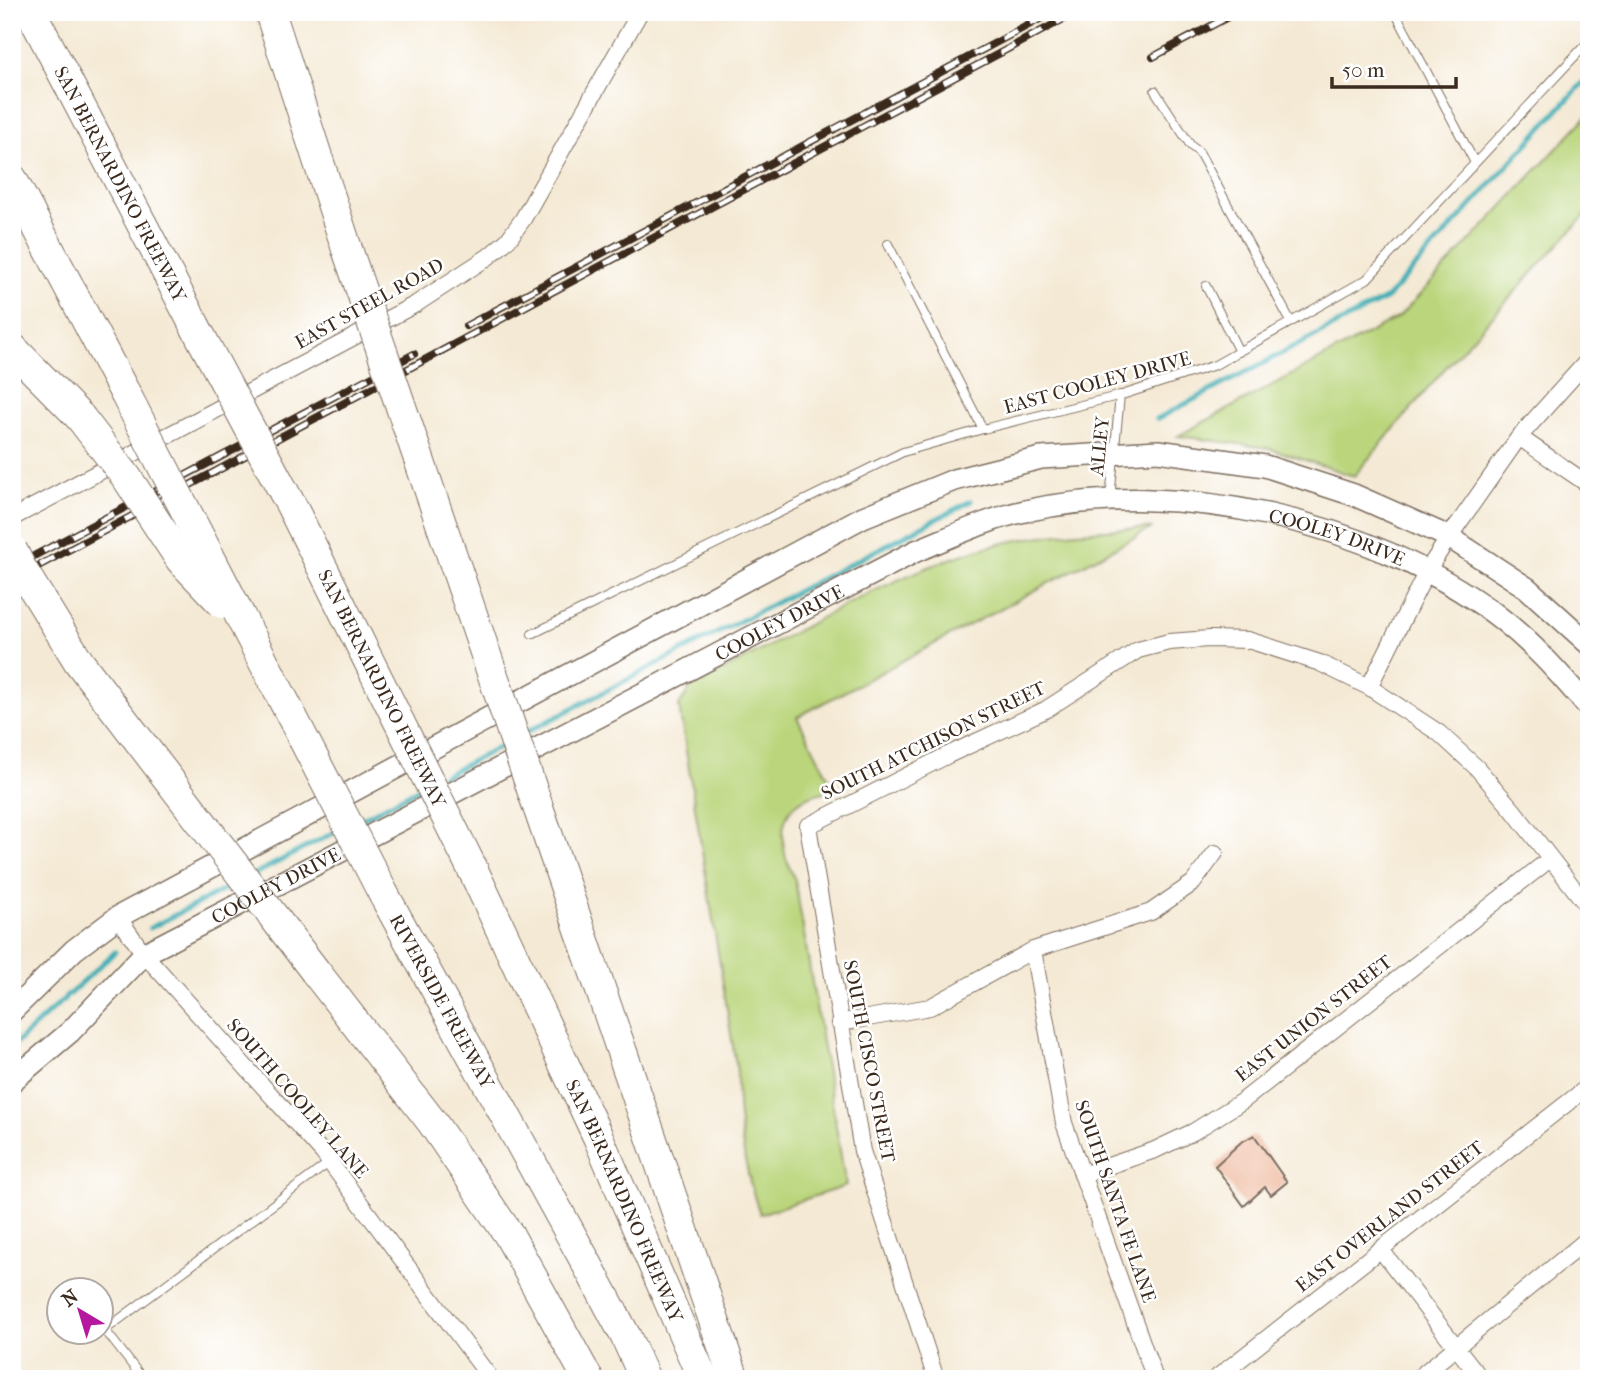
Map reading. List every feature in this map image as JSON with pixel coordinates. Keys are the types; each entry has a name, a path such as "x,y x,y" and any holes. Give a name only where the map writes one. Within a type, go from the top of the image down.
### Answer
{"highway":[{"name":"SAN BERNARDINO FREEWAY","path":"31,12 293,509 473,870 603,1148 703,1379"},
{"path":"270,12 347,248 734,1379"},
{"path":"12,179 242,623"},
{"path":"12,348 80,417 127,478 181,561 242,623"},
{"path":"12,550 79,662 432,1122 509,1235 588,1379"},
{"name":"RIVERSIDE FREEWAY","path":"242,623 384,895 626,1337 645,1379"}],"street":[{"name":"EAST STEEL ROAD","path":"12,518 416,304 488,257 508,240 523,219 640,12"},
{"path":"1369,687 1427,571 1449,537 1518,437 1589,359"},
{"path":"1518,437 1589,485"},
{"path":"12,1011 75,950 118,917 863,517 954,480 1041,458 1158,451 1265,466 1354,495 1449,537 1527,589 1589,644"},
{"name":"COOLEY DRIVE","path":"12,1081 70,1032 144,954 916,551 1023,511 1110,499 1180,500 1249,509 1343,536 1427,571 1495,614 1546,658 1589,708"},
{"name":"SOUTH ATCHISON STREET","path":"808,826 948,755 1045,710 1138,650 1169,642 1248,640 1320,663 1369,687 1439,733 1477,768 1589,908"},
{"name":"SOUTH CISCO STREET","path":"808,826 862,1151 936,1379"},
{"path":"839,1023 930,1007 1033,950 1151,912 1193,883 1215,853"},
{"name":"EAST UNION STREET","path":"1082,1175 1155,1150 1193,1132 1244,1100 1550,859"},
{"name":"SOUTH COOLEY LANE","path":"118,917 144,954 330,1162 491,1379"},
{"name":"SOUTH SANTA FE LANE","path":"1033,950 1064,1123 1155,1379"},
{"name":"EAST OVERLAND STREET","path":"1215,1379 1589,1086"},
{"path":"1417,1379 1589,1238"},
{"path":"1381,1250 1481,1379"}],"lane":[{"path":"1395,12 1475,163"},
{"name":"EAST COOLEY DRIVE","path":"533,634 903,452 1120,395 1215,365 1239,352 1367,279 1589,41"},
{"path":"1156,91 1191,146 1199,152 1292,322"},
{"path":"888,244 983,429"},
{"path":"1206,286 1239,352"},
{"name":"ALLEY","path":"1110,499 1120,395"},
{"path":"143,1379 104,1330 330,1162"}],"green space":[{"path":"1589,114 1589,211 1447,366 1354,476 1268,448 1178,436 1399,317"},
{"path":"1152,528 797,717 835,790 813,795 800,801 791,810 785,820 783,844 795,880 846,1186 760,1214 742,1144 737,1072 679,706 690,689 855,600 923,569 981,549 1029,538"}],"building":[{"path":"1254,1135 1287,1182 1271,1195 1265,1187 1244,1206 1215,1166 1240,1143"}],"waterway":[{"path":"1157,419 1387,298 1589,76"},
{"path":"523,734 971,501"},
{"path":"436,780 505,744"},
{"path":"356,822 421,787"},
{"path":"253,875 341,829"},
{"path":"150,928 235,884"},
{"path":"12,1047 115,952"}],"railway":[{"path":"466,326 1053,12"},
{"path":"12,580 1077,12"},
{"path":"1153,57 1237,12"},
{"path":"15,566 414,354"}]}
